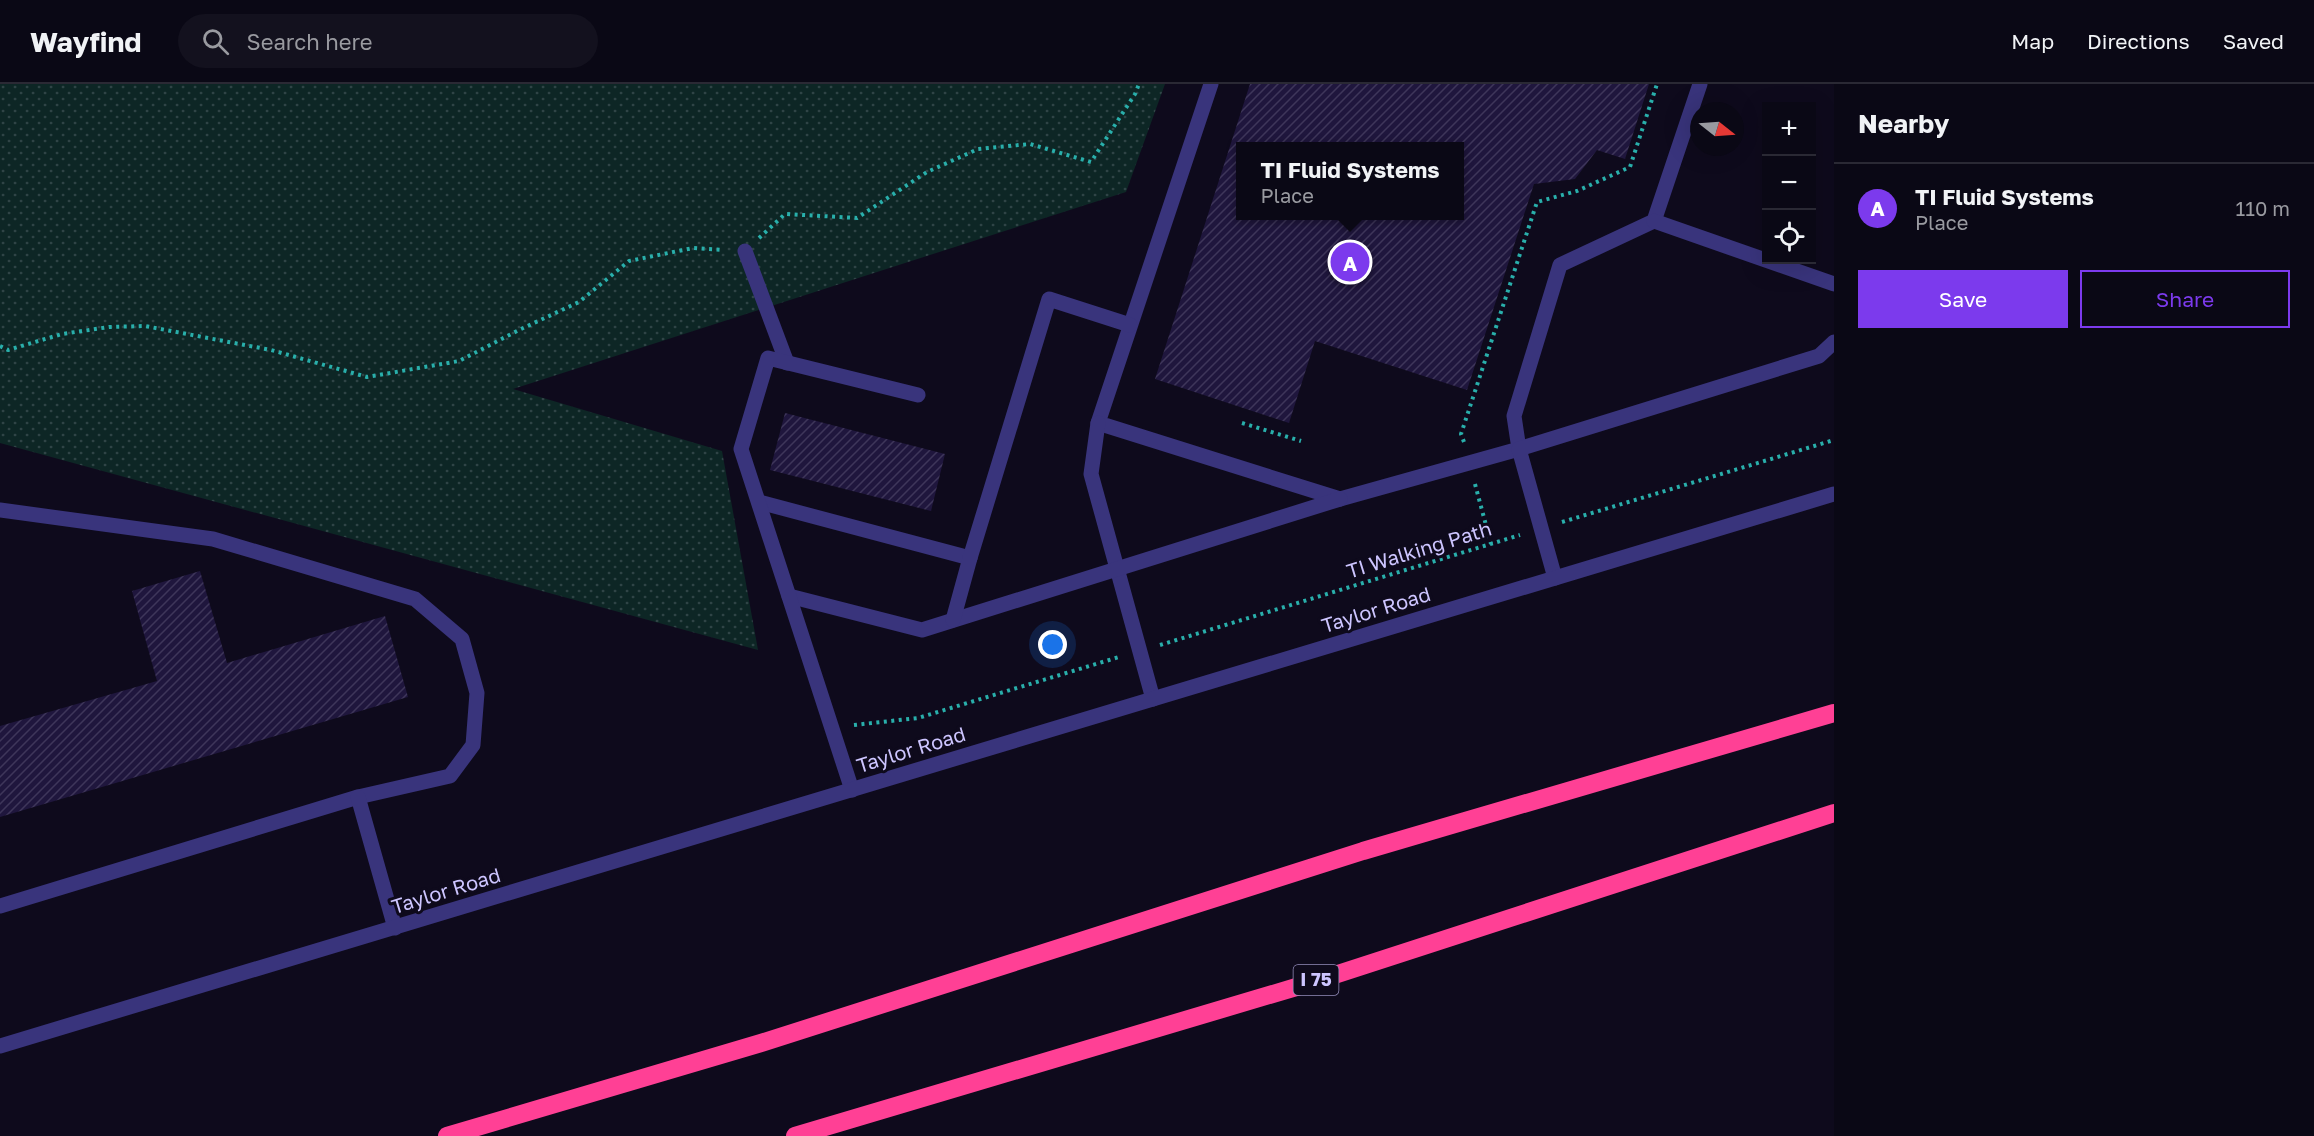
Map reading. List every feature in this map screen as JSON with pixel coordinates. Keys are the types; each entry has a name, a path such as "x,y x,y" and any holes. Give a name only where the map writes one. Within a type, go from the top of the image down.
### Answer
{"highway":[{"path":"447,1136 761,1043 1363,851 1834,713"},
{"name":"I 75","path":"795,1136 1312,982 1834,813"}],"street":[{"path":"1153,699 1091,474 1098,423 1211,84"},
{"path":"1654,221 1700,84"},
{"path":"1555,578 1519,449 1514,416 1560,265 1654,221 1834,284"},
{"path":"745,251 787,363"},
{"path":"953,620 1049,299 1130,325"},
{"path":"789,596 922,630 1340,499 1519,449 1818,356 1834,342"},
{"path":"852,790 741,449 768,358 918,395"},
{"path":"1098,423 1340,499"},
{"name":"Taylor Road","path":"0,1046 1834,494"},
{"path":"759,502 970,558"},
{"path":"0,510 213,539 415,599 462,639 477,693 472,745 450,776 358,797 0,906"},
{"path":"358,797 395,928"}],"path":[{"path":"0,346 8,350 62,334 109,327 146,326 271,350 367,378 459,361 579,302 628,261 693,248 745,251 785,214 857,218 927,172 978,149 1030,144 1091,162 1135,94 1139,84"},
{"path":"1242,423 1302,441"},
{"name":"TI Walking Path","path":"832,728 918,718 1834,440"}],"green space":[{"path":"0,84 1165,84 1126,192 513,389 722,451 758,650 0,443"}],"building":[{"path":"1250,84 1649,84 1625,159 1597,150 1575,179 1534,184 1467,390 1315,341 1289,423 1155,379"},
{"path":"785,413 945,454 931,511 770,470"},
{"path":"200,571 227,663 385,616 408,697 0,817 0,726 157,681 132,591"}],"place":[{"name":"TI Fluid Systems","path":"1350,262"}]}
